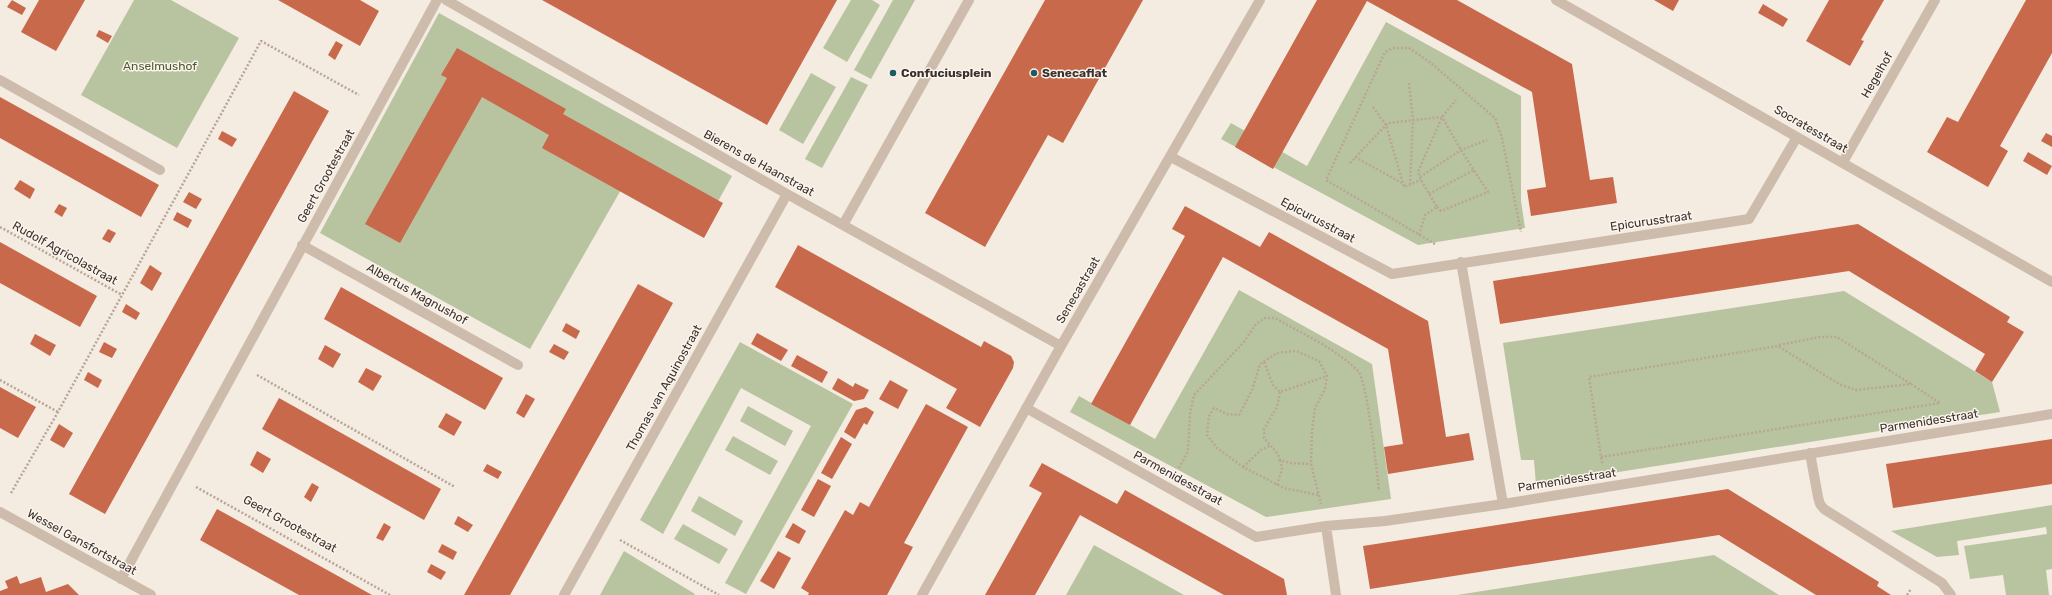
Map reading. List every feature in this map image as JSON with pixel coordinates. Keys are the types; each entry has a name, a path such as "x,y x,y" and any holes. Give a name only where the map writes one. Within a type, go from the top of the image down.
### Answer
{"street":[{"name":"Geert Grootestraat","path":"120,579 436,0"},
{"name":"Bierens de Haanstraat","path":"446,0 787,194 1061,346"},
{"path":"843,225 969,0"},
{"name":"Senecastraat","path":"922,595 1061,346 1260,0"},
{"name":"Socratesstraat","path":"1556,0 2052,282"},
{"name":"Hegelhof","path":"1843,162 1935,0"},
{"path":"0,80 160,170"},
{"name":"Epicurusstraat","path":"1171,157 1392,274 1526,252 1750,219 1797,137"},
{"name":"Thomas van Aquinostraat","path":"564,595 787,194"},
{"name":"Albertus Magnushof","path":"302,245 518,365"},
{"path":"1461,262 1503,504"},
{"name":"Parmenidesstraat","path":"1026,408 1256,537 1326,526 1385,521 1503,504 2052,414"},
{"path":"1810,453 1818,497 1824,509 1942,583 1951,595"},
{"name":"Wessel Gansfortstraat","path":"0,512 151,595"},
{"path":"1326,526 1336,595"}],"path":[{"path":"0,512 58,412 261,41 379,106"},
{"path":"1440,266 1437,245 1326,180 1385,52 1393,48 1409,48 1432,63 1495,118 1502,138 1514,204 1526,252"},
{"path":"1409,84 1413,120 1410,184"},
{"path":"1442,117 1488,192 1441,211 1429,194 1418,172 1442,117 1456,100"},
{"path":"1373,106 1386,126 1403,184"},
{"path":"1350,163 1388,123 1442,117"},
{"path":"1356,157 1403,184 1404,187 1461,150 1487,140"},
{"path":"1429,194 1474,170"},
{"path":"1419,235 1425,215 1437,207"},
{"name":"Rudolf Agricolastraat","path":"0,227 122,295"},
{"path":"1167,487 1188,451 1190,414 1194,395 1244,342 1256,324 1265,318 1275,318 1330,349 1359,372 1366,395 1379,491"},
{"path":"1601,457 1940,403 1837,337 1820,337 1778,346 1589,377 1601,457 1606,487"},
{"path":"1778,346 1839,384 1856,390 1911,384"},
{"path":"1318,495 1284,488 1243,467 1217,448 1207,435 1209,416 1214,408 1226,414 1239,415 1252,390 1260,364 1277,353 1296,351 1318,361 1327,376 1325,389 1315,408 1312,431 1311,464 1326,526"},
{"path":"1264,362 1273,385 1280,392"},
{"path":"238,364 455,488"},
{"path":"1280,392 1327,376"},
{"path":"0,380 58,412"},
{"path":"1277,485 1282,469 1280,460 1278,454 1264,438 1264,429 1277,407 1280,392"},
{"path":"1243,467 1261,450 1271,445"},
{"path":"1280,460 1311,464"},
{"name":"Geert Grootestraat","path":"176,476 390,595"},
{"path":"600,529 719,595"}],"green space":[{"name":"Anselmushof","path":"134,0 171,0 239,38 177,148 81,95"},
{"path":"851,0 872,0 880,5 847,62 823,48"},
{"path":"893,0 915,0 871,79 854,70"},
{"path":"439,13 732,176 701,232 622,188 530,349 320,233"},
{"path":"1386,22 1521,96 1521,201 1525,228 1418,245 1221,139 1231,123 1307,166"},
{"path":"811,73 836,87 803,144 779,130"},
{"path":"851,77 868,85 822,168 805,159"},
{"path":"1239,290 1372,364 1391,499 1266,517 1070,412 1079,396 1155,439"},
{"path":"1844,291 1992,382 2000,412 1536,485 1534,460 1521,460 1503,343"},
{"path":"740,342 853,404 746,594 725,583 811,426 741,388 663,534 640,520"},
{"path":"748,406 793,431 785,446 740,421"},
{"path":"733,436 778,461 770,475 725,450"},
{"path":"699,496 743,521 735,536 691,511"},
{"path":"2052,505 2052,569 2046,570 2049,595 2006,595 2003,575 1970,579 1964,546 2047,534 2046,527 1957,541 1959,555 1937,557 1891,531"},
{"path":"683,524 728,549 719,564 674,539"},
{"path":"1094,545 1184,595 1066,595"},
{"path":"624,551 695,594 600,595"},
{"path":"1714,555 1779,595 1457,595"}],"building":[{"path":"12,0 26,8 22,15 7,7"},
{"path":"39,0 85,0 56,51 21,32"},
{"path":"278,0 360,0 379,11 360,46"},
{"path":"542,0 837,0 767,125"},
{"path":"1045,0 1143,0 1063,143 1048,135 985,247 925,213"},
{"path":"1317,0 1457,0 1572,64 1590,180 1613,177 1617,203 1531,216 1527,190 1546,187 1532,92 1367,1 1273,169 1235,147"},
{"path":"1654,0 1679,0 1673,11"},
{"path":"1829,0 1884,0 1861,40 1864,41 1850,66 1806,41"},
{"path":"2026,0 2052,0 2052,53 2000,146 2008,151 1988,187 1927,152 1947,117 1958,122"},
{"path":"1763,4 1788,19 1783,27 1758,13"},
{"path":"99,30 112,36 108,43 96,36"},
{"path":"336,41 343,45 335,60 328,55"},
{"path":"457,48 566,109 563,114 723,203 704,238 542,148 549,135 482,97 400,243 365,224 447,78 441,75"},
{"path":"294,91 329,111 105,514 69,494"},
{"path":"0,97 159,185 141,217 0,138"},
{"path":"222,131 237,139 232,147 218,139"},
{"path":"2046,133 2052,136 2052,147 2041,141"},
{"path":"2028,152 2052,166 2047,175 2023,161"},
{"path":"20,180 35,189 30,199 14,189"},
{"path":"189,192 202,199 196,209 183,202"},
{"path":"59,204 67,208 62,217 54,212"},
{"path":"1185,206 1260,247 1269,232 1428,321 1446,437 1469,433 1474,460 1388,474 1384,447 1403,444 1388,349 1223,257 1130,425 1091,404 1185,236 1172,229"},
{"path":"177,212 192,220 188,228 173,220"},
{"path":"1858,224 2010,317 2007,322 2024,332 1992,382 1975,371 1985,354 1849,271 1500,324 1493,281"},
{"path":"108,229 116,233 110,243 102,239"},
{"path":"0,242 97,296 80,327 0,283"},
{"path":"798,245 981,347 984,341 1011,356 1014,362 1013,368 980,427 946,408 957,389 775,287"},
{"path":"150,265 162,273 152,291 140,283"},
{"path":"638,284 673,303 617,404 510,595 464,595"},
{"path":"341,287 503,378 485,410 324,319"},
{"path":"126,304 140,313 136,320 122,312"},
{"path":"566,323 580,331 576,339 562,331"},
{"path":"757,333 788,350 781,361 751,344"},
{"path":"35,334 56,345 50,356 30,344"},
{"path":"104,342 117,349 112,358 99,352"},
{"path":"554,344 569,352 564,360 549,352"},
{"path":"325,345 341,354 333,368 318,359"},
{"path":"797,355 828,372 822,383 791,366"},
{"path":"366,368 382,376 373,391 358,382"},
{"path":"88,372 102,380 98,388 84,380"},
{"path":"838,378 853,387 855,383 869,390 864,399 854,401 832,389"},
{"path":"890,380 908,390 898,409 879,399"},
{"path":"0,387 36,407 18,438 0,428"},
{"path":"526,394 535,399 524,418 516,413"},
{"path":"279,398 441,489 424,520 262,429"},
{"path":"926,404 968,427 904,543 913,547 887,595 808,595 809,593 801,588 845,510 853,515 860,502 869,507"},
{"path":"866,407 874,412 867,425 864,423 855,439 844,432 856,410"},
{"path":"446,413 462,422 454,436 438,427"},
{"path":"59,424 73,433 64,448 50,440"},
{"path":"841,437 852,444 832,479 821,473"},
{"path":"2052,439 2052,484 1893,508 1886,464"},
{"path":"257,451 271,459 263,473 250,465"},
{"path":"1042,463 1117,504 1125,490 1284,579 1287,595 1224,595 1080,515 1035,595 985,595 1042,493 1029,486"},
{"path":"487,464 502,472 498,479 483,471"},
{"path":"818,479 831,486 814,517 801,510"},
{"path":"312,483 319,487 311,502 304,497"},
{"path":"1728,489 1879,582 1877,586 1891,595 1816,595 1719,535 1370,589 1363,546"},
{"path":"217,509 372,595 299,595 261,574 200,540"},
{"path":"458,516 473,525 468,532 454,524"},
{"path":"384,523 391,527 383,541 376,538"},
{"path":"793,523 806,531 799,544 785,537"},
{"path":"442,544 457,552 453,560 438,552"},
{"path":"778,551 791,558 774,589 760,581"},
{"path":"431,564 446,572 441,580 427,572"},
{"path":"17,576 20,584 41,577 46,592 68,584 79,595 0,595 0,591 8,588 5,581"}],"place":[{"name":"Confuciusplein","path":"893,73"},
{"name":"Senecaflat","path":"1034,73"}]}
